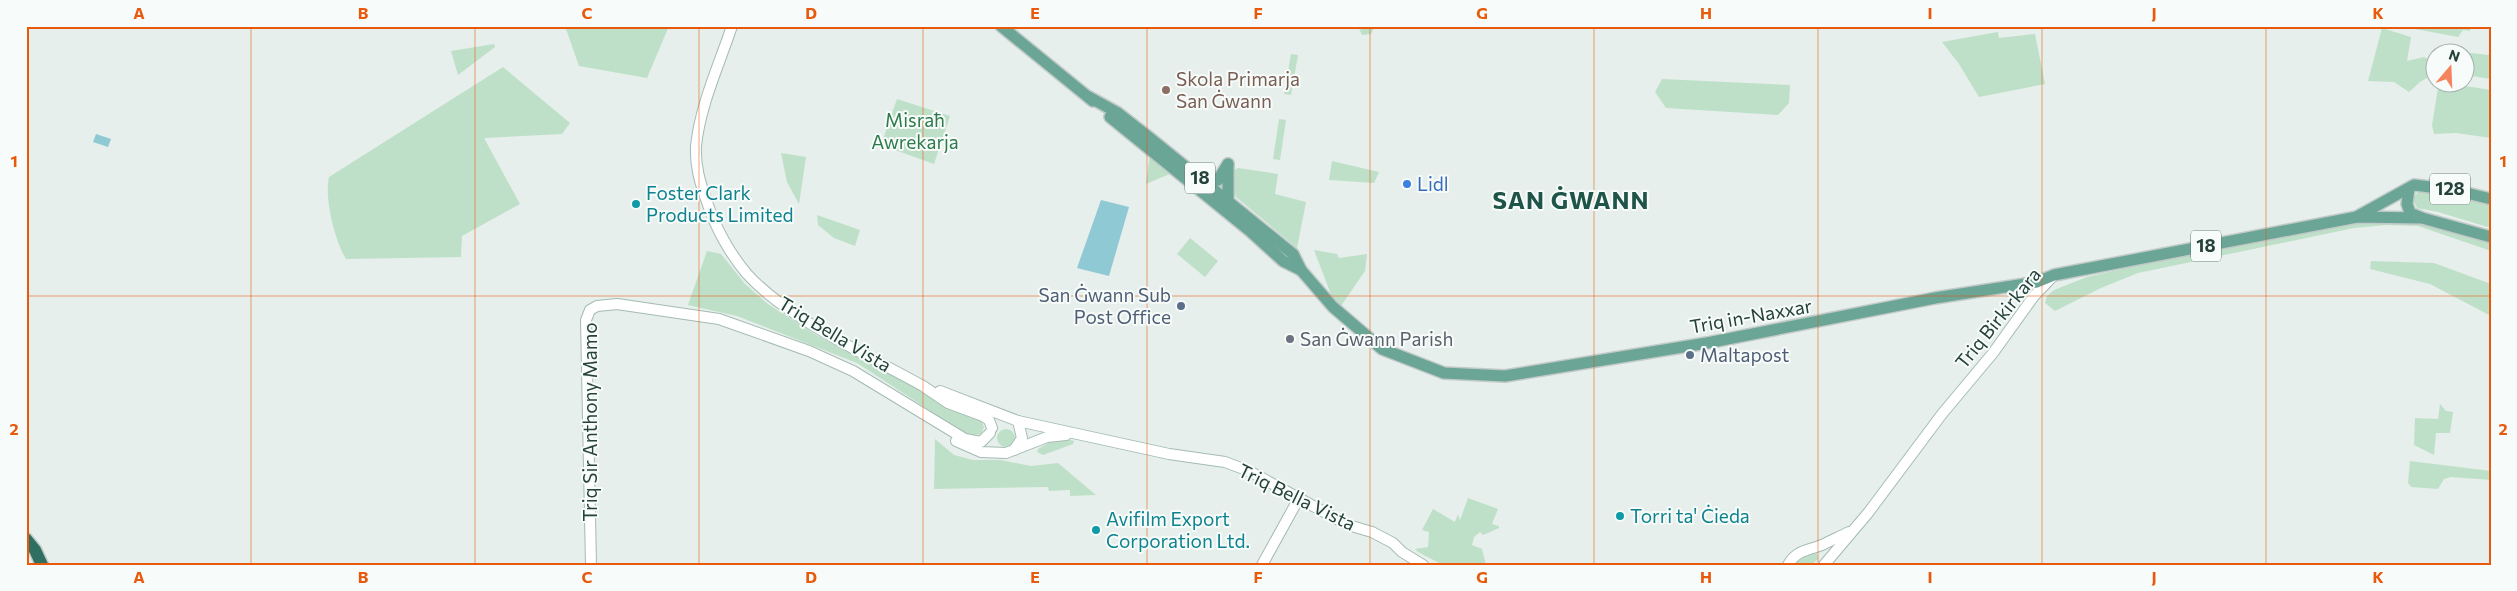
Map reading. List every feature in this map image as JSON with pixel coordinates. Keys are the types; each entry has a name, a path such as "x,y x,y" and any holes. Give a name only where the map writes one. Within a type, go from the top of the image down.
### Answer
{"highway":[{"path":"27,540 39,562"}],"main road":[{"name":"Triq Bella Vista","path":"732,26 702,117 696,146 697,172 710,212 727,245 747,274 785,307 948,402 983,416 1013,420 1169,454 1225,462 1249,471 1348,525 1372,532 1393,543 1402,552 1423,565"},
{"name":"18","path":"1002,26 1250,231 1283,261 1300,270"},
{"name":"18","path":"1089,97 1118,113 1228,200 1293,254 1300,270"},
{"path":"1207,184 1218,180 1228,164 1228,200"},
{"name":"Triq Birkirkara","path":"2357,217 2414,185 2454,190 2491,199"},
{"name":"128","path":"2409,189 2407,204 2410,213 2422,218"},
{"name":"Triq Birkirkara","path":"1825,564 1993,352 2034,296 2054,275 2357,217 2422,218 2491,237"},
{"name":"Triq in-Naxxar","path":"1300,270 1333,307 1382,349 1452,374 1505,376 1707,343 1934,298 2038,282 2054,275"},
{"name":"Triq Sir Anthony Mamo","path":"591,565 586,320 590,310 596,306 617,304 719,319 809,351 853,371 965,439 981,442 991,430"},
{"name":"Triq Bella Vista","path":"923,386 1013,420"},
{"name":"Triq Sir Anthony Mamo","path":"927,416 960,444 981,452 1009,452"},
{"path":"983,416 989,420 992,444 995,449 1009,452 1018,448 1022,438 1013,420 997,422 991,430"},
{"name":"Triq Bella Vista","path":"1009,452 1047,437 1074,434"},
{"path":"1262,565 1299,498"},
{"name":"Triq Birkirkara","path":"1788,565 1793,556 1805,549 1822,545 1852,530"},
{"path":"1822,545 1825,564"}],"green space":[{"path":"565,26 669,26 647,78 579,66"},
{"path":"1358,26 1375,26 1371,34 1362,35"},
{"path":"2399,26 2471,26 2470,31 2463,30 2458,37"},
{"path":"2382,28 2411,37 2407,61 2424,57 2424,80 2409,92 2394,82 2368,81"},
{"path":"1998,32 1999,38 2035,34 2045,84 1979,97 1959,64 1942,42"},
{"path":"494,44 495,47 458,75 451,51"},
{"path":"2491,52 2491,79 2474,76 2474,53 2488,55"},
{"path":"1291,54 1298,55 1291,95 1284,94"},
{"path":"503,67 570,123 562,134 484,138 520,204 462,236 461,257 346,259 338,242 329,207 329,177"},
{"path":"1662,79 1790,85 1789,103 1778,115 1666,108 1655,92"},
{"path":"2474,87 2491,90 2491,138 2456,133 2434,134 2432,125 2437,92 2474,92"},
{"name":"Misraħ Awrekarja","path":"897,99 950,116 934,164 881,145"},
{"path":"1279,119 1286,120 1280,160 1273,159"},
{"path":"781,153 806,157 799,204 787,182"},
{"path":"1150,154 1172,173 1146,184"},
{"path":"1332,161 1379,172 1374,183 1329,180"},
{"path":"1238,168 1278,174 1275,194 1306,202 1297,248 1236,197 1232,185 1234,170"},
{"path":"2420,189 2429,189 2431,193 2456,195 2491,205 2491,228 2438,212 2417,208 2413,199"},
{"path":"817,215 860,230 855,246 834,238 818,225"},
{"path":"2420,221 2491,239 2491,251 2418,226 2386,225 2354,228 2138,273 2101,288 2055,311 2045,303 2047,296 2054,290 2087,277 2126,268 2353,222"},
{"path":"1190,238 1218,261 1205,277 1177,254"},
{"path":"1314,250 1337,254 1339,258 1367,254 1365,271 1341,306 1332,297"},
{"path":"707,251 721,254 745,284 768,304 816,335 958,411 980,418 984,427 981,434 969,436 857,363 737,316 688,305"},
{"path":"2371,261 2434,263 2491,284 2491,316 2430,284 2370,269"},
{"path":"2440,404 2446,411 2453,412 2450,433 2436,433 2434,455 2414,445 2415,418 2438,419"},
{"path":"1006,429 1012,432 1015,438 1012,444 1006,447 1000,444 997,438 1000,432"},
{"path":"935,439 954,455 973,460 1000,460 1031,466 1058,463 1096,495 1070,496 1070,490 1049,491 1048,487 934,489"},
{"path":"1067,439 1074,441 1073,444 1043,455 1037,452 1038,449 1048,443"},
{"path":"2410,461 2491,471 2491,480 2451,477 2444,479 2438,489 2411,487 2408,483"},
{"path":"1468,498 1498,509 1492,524 1499,526 1499,528 1483,535 1480,532 1474,537 1472,545 1482,549 1486,565 1443,565 1418,552 1415,549 1428,547 1429,532 1422,530 1433,509 1455,522 1458,514 1460,520"},
{"path":"1811,552 1817,554 1818,559 1811,565 1793,565"}],"water":[{"path":"96,134 111,139 108,147 93,142"},
{"path":"1101,200 1129,207 1109,276 1077,268"}],"place":[{"name":"Skola Primarja San Ġwann","path":"1166,90"},
{"name":"Lidl","path":"1407,184"},
{"name":"Foster Clark Products Limited","path":"636,204"},
{"name":"San Ġwann Sub Post Office","path":"1181,306"},
{"name":"San Ġwann Parish","path":"1290,339"},
{"name":"Maltapost","path":"1690,355"},
{"name":"Torri ta' Ċieda","path":"1620,516"},
{"name":"Avifilm Export Corporation Ltd.","path":"1096,530"}],"district":[{"name":"SAN ĠWANN","path":"1571,201"}]}
